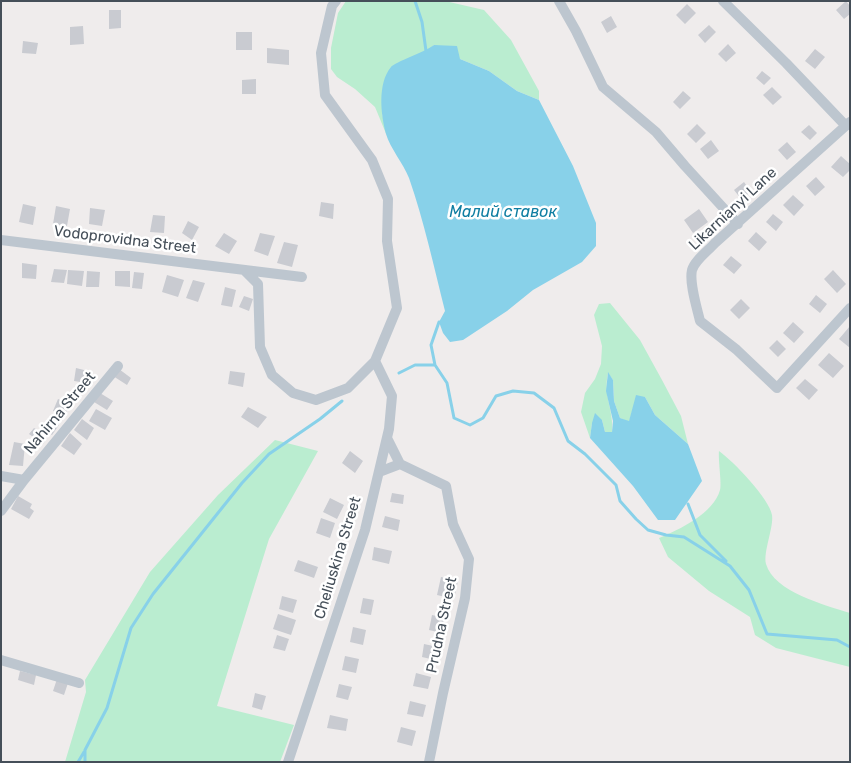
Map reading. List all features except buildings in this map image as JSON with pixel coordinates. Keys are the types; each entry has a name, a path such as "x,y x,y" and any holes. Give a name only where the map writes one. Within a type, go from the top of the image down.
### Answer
{"street":[{"path":"244,270 258,284 260,347 272,376 293,393 316,400 348,388 376,361 397,308 387,241 388,199 372,160 325,95 321,53 332,6 336,1"},
{"path":"559,1 603,86 656,132 738,224"},
{"name":"Likarnianyi Lane","path":"724,1 848,124 715,243 695,264 692,272 700,321 737,350 776,388 850,308"},
{"name":"Vodoprovidna Street","path":"1,240 302,277"},
{"name":"Cheliuskina Street","path":"288,762 365,530 387,438 392,396 376,361"},
{"name":"Nahirna Street","path":"1,511 24,480 118,366"},
{"path":"379,472 400,464 387,438"},
{"name":"Prudna Street","path":"400,464 446,486 453,524 469,560 465,598 429,762"},
{"path":"1,476 24,480"},
{"path":"1,660 79,684"}],"green space":[{"path":"346,1 445,1 484,10 511,40 539,91 539,100 517,91 489,71 460,59 434,45 382,94 382,113 387,136 375,107 355,89 337,77 331,69 331,48 338,13"},
{"path":"610,303 640,340 681,416 688,444 655,415 645,397 632,412 629,422 620,418 614,401 613,380 608,373 607,389 612,417 612,432 605,432 602,420 592,423 590,438 581,412 585,393 595,379 601,364 602,346 594,315 599,304"},
{"path":"275,440 318,451 269,539 217,706 294,725 280,762 65,762 86,692 85,680 150,572 218,495"},
{"path":"719,451 750,480 764,499 772,515 765,559 771,574 790,590 802,596 850,613 850,667 776,648 755,635 750,617 709,591 668,557 659,538 695,520 711,506 720,490"}],"water":[{"name":"Малий ставок","path":"434,45 457,46 460,59 489,71 517,91 539,100 573,166 596,223 596,246 582,262 533,290 507,311 463,340 450,342 443,333 439,322 445,311 419,211 409,178 388,139 384,126 381,100 384,82 391,67"},
{"path":"608,372 613,380 614,401 620,418 629,421 636,395 645,397 655,415 688,444 702,481 675,520 658,520 633,486 590,438 595,413 602,420 605,432 612,432 613,421 606,391"}],"waterway":[{"path":"415,1 422,22 426,51"},
{"path":"439,322 431,345 435,365 447,383 454,418 470,425 483,418 496,396 513,391 534,393 554,408 568,441 585,454 616,485 620,501 648,530 684,537 730,566 749,590 767,634 837,640 850,647"},
{"path":"399,373 415,365 435,365"},
{"path":"85,762 85,750 107,708 131,628 153,594 242,483 269,454 320,419 342,401"},
{"path":"688,504 700,535 726,561"},
{"path":"78,762 84,752"}]}
